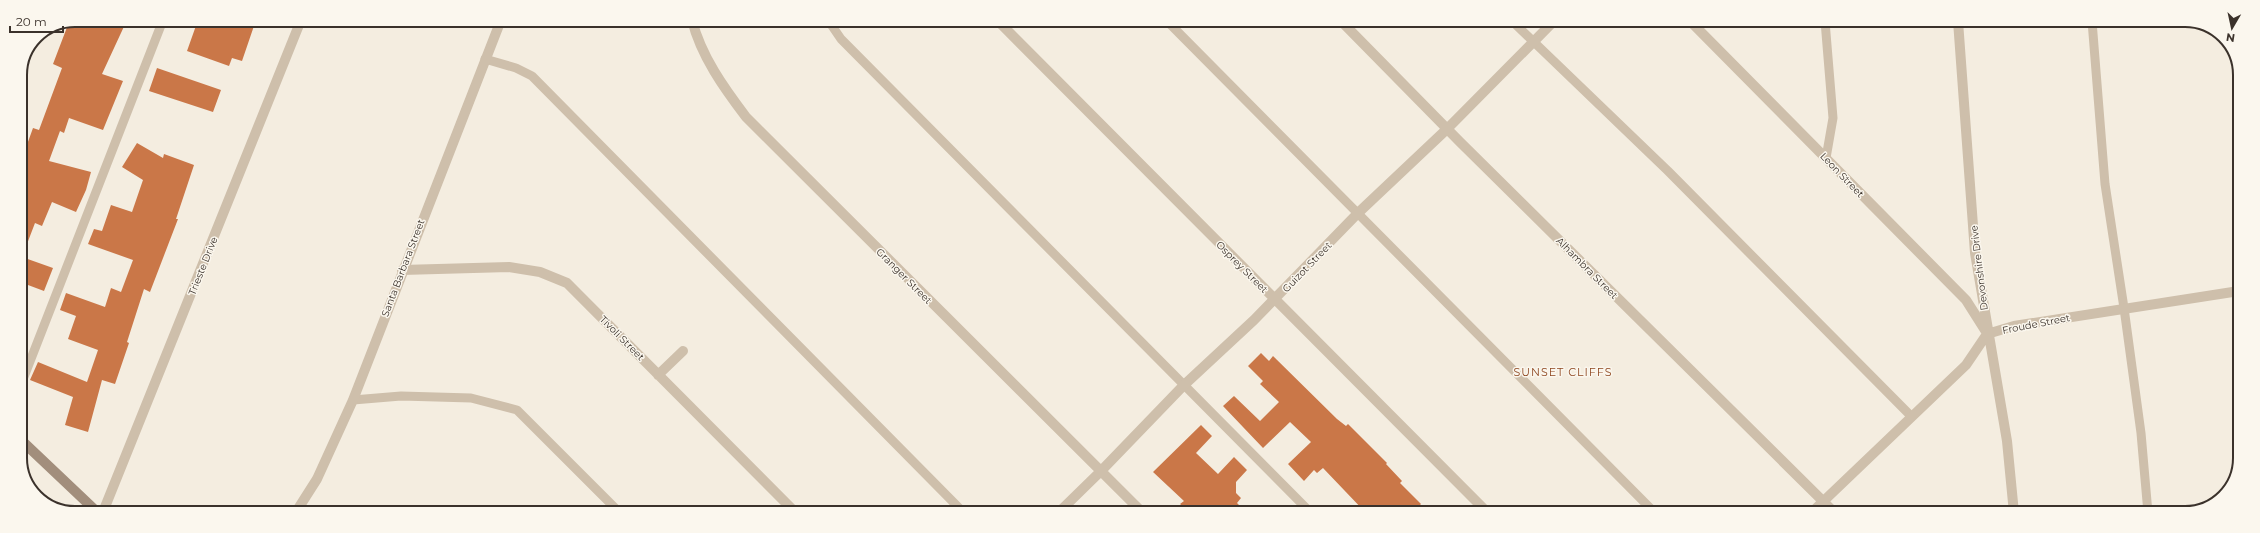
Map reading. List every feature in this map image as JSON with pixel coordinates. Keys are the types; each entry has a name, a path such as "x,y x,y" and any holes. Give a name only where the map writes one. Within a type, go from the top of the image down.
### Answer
{"main road":[{"path":"27,446 91,506"}],"street":[{"name":"Trieste Drive","path":"105,506 298,27"},
{"name":"Santa Barbara Street","path":"300,506 317,479 353,400 402,270 498,27"},
{"name":"Granger Street","path":"695,27 708,59 724,88 746,117 1136,506"},
{"name":"Osprey Street","path":"1004,27 1481,506"},
{"name":"Alhambra Street","path":"1347,27 1447,129 1828,506"},
{"name":"Guizot Street","path":"1065,506 1183,386 1275,300 1358,213 1447,129 1548,27"},
{"name":"Leon Street","path":"1696,27 1966,300 1987,334"},
{"name":"Devonshire Drive","path":"1958,27 1975,252 1987,334 2007,442 2013,506"},
{"name":"Tivoli Street","path":"402,270 509,267 540,272 567,283 789,506"},
{"name":"Froude Street","path":"1987,334 2014,326 2233,292"},
{"path":"1817,506 1966,365 1987,334"},
{"path":"658,375 683,351"}],"lane":[{"path":"27,369 160,27"},
{"path":"833,27 841,39 1183,386 1305,506"},
{"path":"1173,27 1648,506"},
{"path":"1518,27 1668,171 1911,416"},
{"path":"1825,27 1833,118 1826,158"},
{"path":"2092,27 2105,184 2141,434 2147,506"},
{"path":"485,59 516,68 532,76 957,506"},
{"path":"353,400 401,396 471,398 517,410 613,506"}],"building":[{"path":"124,27 102,74 123,81 103,130 69,118 64,133 60,131 49,161 91,172 86,190 76,212 52,202 42,226 35,223 27,244 27,145 33,128 39,130 62,68 53,64 67,28"},
{"path":"196,27 254,27 242,61 232,58 229,66 187,51"},
{"path":"157,68 221,90 213,112 149,91"},
{"path":"137,143 163,158 164,154 194,165 176,219 178,219 150,292 144,289 127,342 129,343 115,384 102,380 88,432 65,425 73,397 30,380 38,362 87,382 98,350 68,339 76,316 60,310 66,293 105,307 111,288 121,292 133,260 88,244 94,229 102,231 111,205 132,212 143,180 122,167"},
{"path":"27,259 53,268 44,291 27,285"},
{"path":"1261,353 1269,361 1273,356 1337,419 1346,426 1348,424 1387,463 1386,464 1402,481 1400,483 1421,504 1419,506 1359,506 1323,468 1317,473 1314,470 1304,481 1288,464 1311,442 1290,422 1263,448 1223,406 1234,396 1260,421 1279,402 1260,384 1263,381 1248,366"},
{"path":"1201,425 1212,436 1196,453 1218,474 1234,457 1247,470 1236,482 1236,493 1241,498 1237,503 1240,506 1182,506 1180,504 1184,501 1153,472"}],"district":[{"name":"SUNSET CLIFFS","path":"1563,372"}]}
